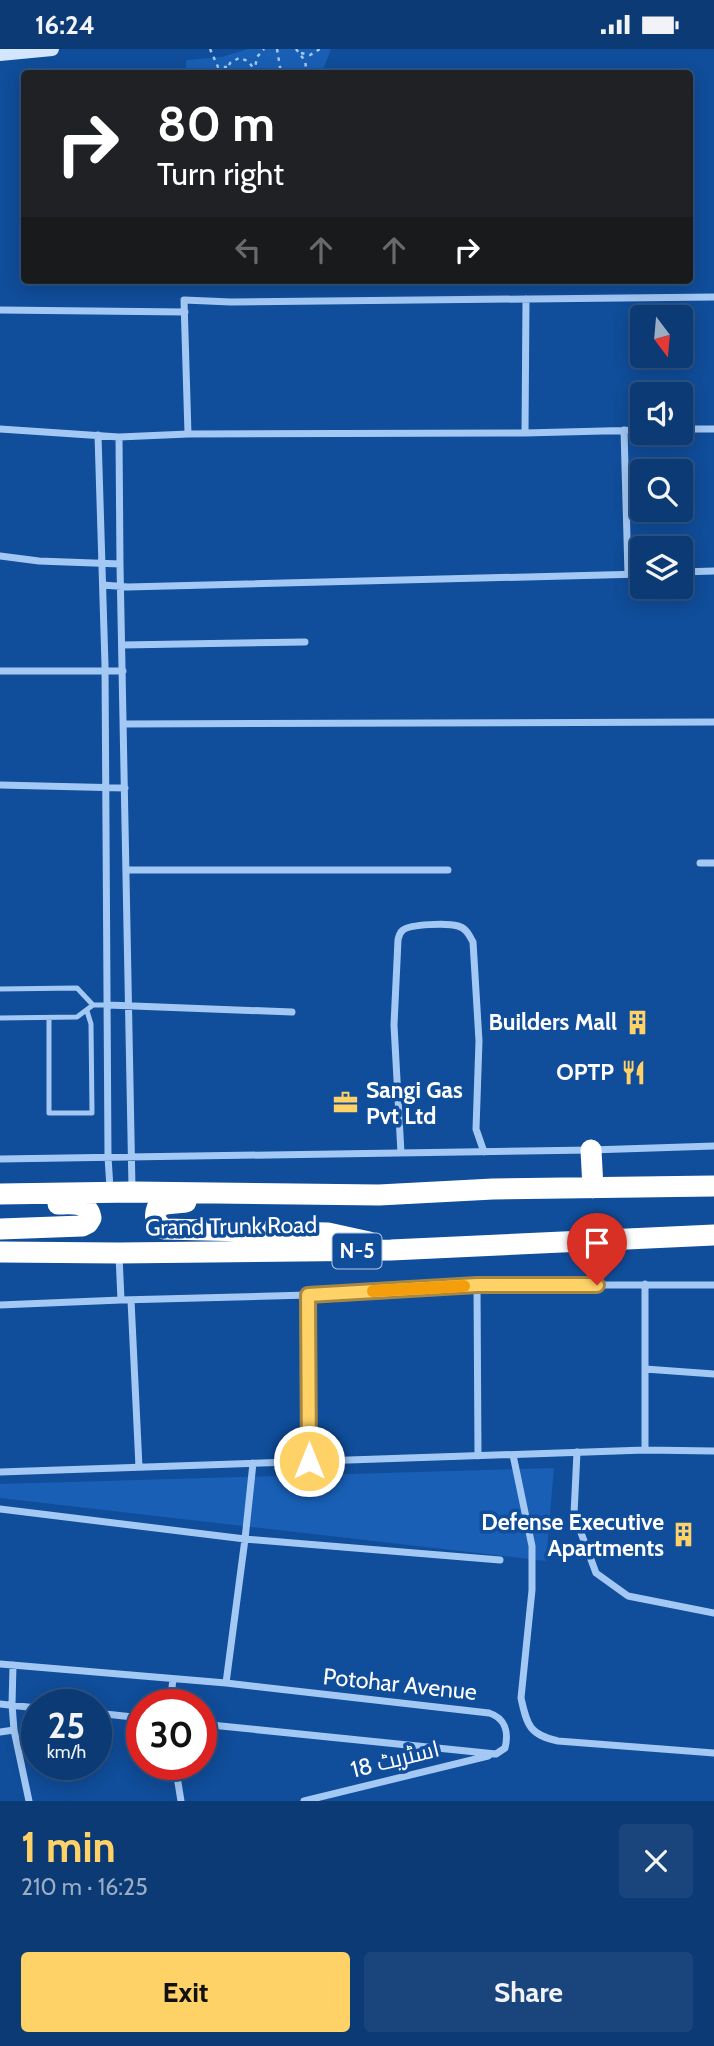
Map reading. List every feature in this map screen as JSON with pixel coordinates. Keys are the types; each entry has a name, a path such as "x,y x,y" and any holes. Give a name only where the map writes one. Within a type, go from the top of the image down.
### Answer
{"highway":[{"path":"592,1150 593,1188"},
{"name":"Grand Trunk Road","path":"0,1194 132,1192 379,1195 481,1190 714,1186"},
{"path":"379,1195 319,1205 165,1203 157,1208 154,1214 156,1222 164,1229 328,1233 367,1241 391,1250"},
{"path":"0,1205 81,1205 87,1208 91,1219 82,1226 0,1229"},
{"name":"Grand Trunk Road","path":"0,1252 391,1250 714,1235"}],"street":[{"path":"0,54 52,49"},
{"path":"188,434 184,300 244,302 714,297"},
{"path":"525,433 526,299"},
{"path":"0,310 185,312"},
{"path":"0,429 119,436 630,431"},
{"path":"693,429 714,429"},
{"path":"103,585 628,575 624,431"},
{"path":"99,435 105,670 110,1192"},
{"path":"119,436 132,1192"},
{"path":"0,556 39,561 120,564"},
{"path":"693,572 714,571"},
{"path":"122,645 304,642"},
{"path":"0,671 122,671"},
{"path":"124,724 714,722"},
{"path":"0,785 125,788"},
{"path":"700,863 714,863"},
{"path":"126,870 448,870"},
{"path":"401,1153 394,1025 398,940 404,930 433,925 459,926 469,933 473,942 479,1041 476,1129 484,1151"},
{"path":"108,1005 292,1012"},
{"path":"0,1159 714,1146"},
{"path":"118,1253 121,1300"},
{"path":"645,1284 645,1450"},
{"path":"0,1305 308,1295 477,1285 714,1285"},
{"path":"477,1285 478,1456"},
{"path":"308,1295 309,1461"},
{"path":"131,1300 139,1467"},
{"path":"645,1369 714,1374"},
{"path":"0,1472 645,1450 714,1451"},
{"path":"577,1453 574,1514 596,1573 628,1596 714,1613"},
{"path":"513,1455 532,1546 532,1590 521,1698 532,1730 542,1738 558,1741 714,1753"},
{"path":"226,1683 253,1463"},
{"path":"0,1509 245,1539 500,1560"},
{"name":"Potohar Avenue","path":"0,1664 226,1683 489,1713 501,1720 506,1734 505,1748 496,1754"},
{"path":"13,1665 14,1730 29,1801"},
{"path":"172,1689 173,1679"},
{"path":"0,1704 21,1706"},
{"path":"217,1726 496,1754"},
{"path":"0,1732 14,1730"},
{"name":"اسٹریٹ 18","path":"304,1801 496,1754"},
{"path":"178,1780 181,1801"}],"lane":[{"path":"0,989 77,988 93,1005 108,1005"},
{"path":"0,1018 77,1017 93,1005"},
{"path":"49,1018 49,1113 92,1113 91,1024 88,1011"}],"path":[{"path":"210,49 218,67 227,67"},
{"path":"254,70 257,57 264,49"},
{"path":"277,49 280,70"},
{"path":"297,49 310,55 320,49"},
{"path":"297,49 305,61 306,70"},
{"path":"226,70 234,60 244,59 253,70"}],"shaded area":[{"path":"248,49 331,49 323,70 186,70 186,60 221,57"},
{"path":"554,1468 546,1561 0,1498 0,1484"}],"slow traffic":[{"path":"373,1291 464,1286"}],"place":[{"name":"Builders Mall","path":"637,1022"},
{"name":"OPTP","path":"634,1072"},
{"name":"Sangi Gas Pvt Ltd","path":"346,1103"},
{"name":"Defense Executive Apartments","path":"684,1535"}],"route":[{"path":"309,1461 308,1295 477,1285 597,1285"}]}
